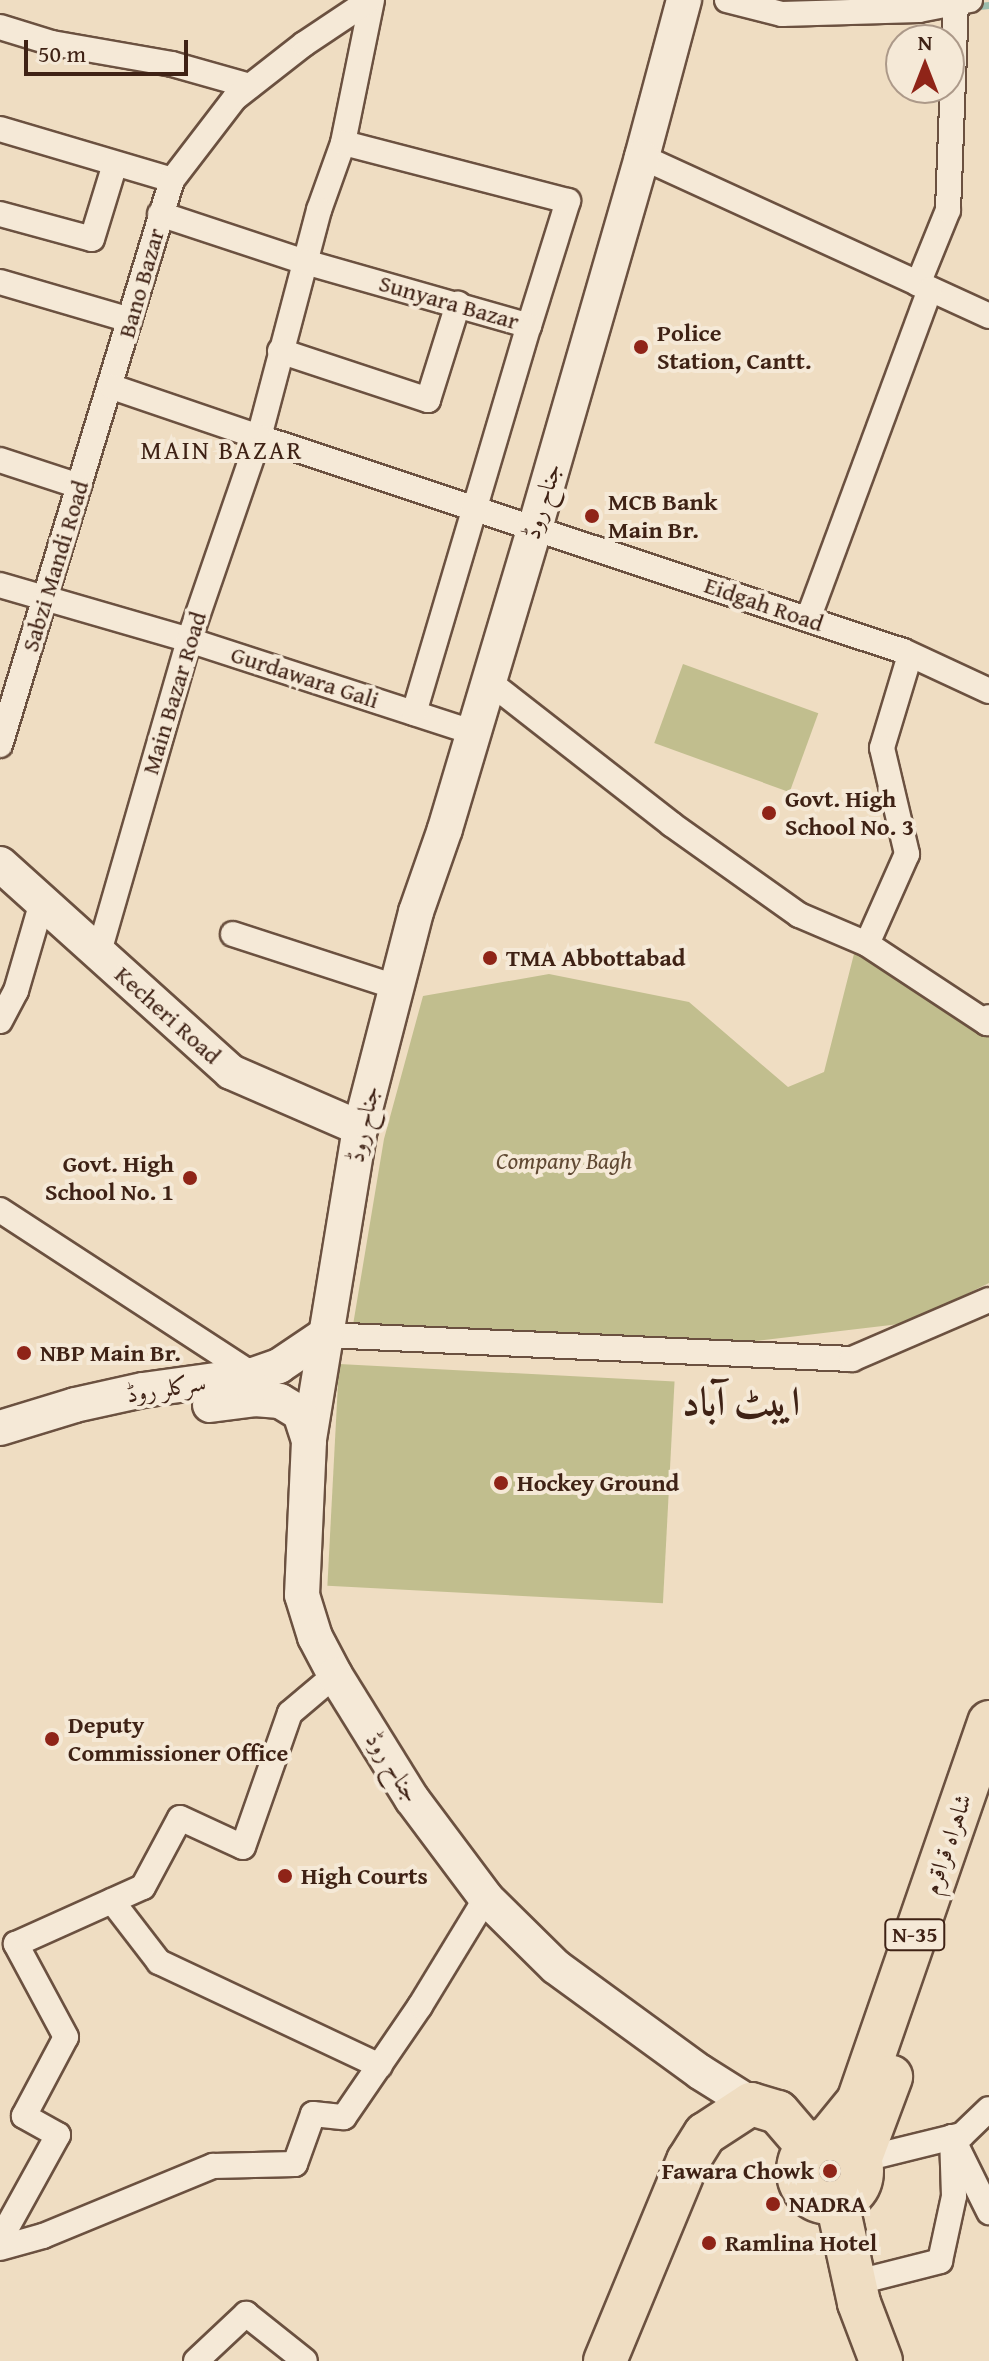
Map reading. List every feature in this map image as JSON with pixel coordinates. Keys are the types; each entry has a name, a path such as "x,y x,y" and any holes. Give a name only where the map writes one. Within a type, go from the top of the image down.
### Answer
{"highway":[{"name":"شاہراہ قراقرم","path":"832,2149 862,2171 855,2191 837,2202 816,2200 801,2186 798,2165 832,2149 858,2101 989,1722"},
{"name":"شاہراہ قراقرم","path":"832,2149 989,1797"},
{"path":"605,2361 688,2161 705,2134 751,2104 778,2112 832,2149"},
{"path":"837,2202 854,2283 881,2361"}],"main road":[{"name":"جناح روڈ","path":"684,0 535,527 396,987 360,1128 309,1441 302,1595 315,1637 335,1675 412,1799 486,1898 556,1967 700,2072 751,2104"},
{"name":"Kecheri Road","path":"0,864 231,1072 360,1128"},
{"name":"سرکلر روڈ","path":"0,1453 80,1427 254,1387 325,1335"},
{"name":"سرکلر روڈ","path":"0,1428 75,1405 143,1390 254,1387"},
{"path":"254,1387 299,1390 315,1405"},
{"path":"254,1387 300,1413 309,1441"}],"street":[{"name":"Bano Bazar","path":"112,387 172,180 235,98 371,0"},
{"name":"Main Bazar Road","path":"99,952 189,640 259,437 305,262 343,143 371,0"},
{"path":"727,0 782,14 919,10 964,2 948,210 808,619"},
{"path":"0,27 52,43 172,64 250,86"},
{"path":"0,129 172,180"},
{"name":"Sunyara Bazar","path":"160,214 305,262 529,326 568,201 343,143"},
{"path":"642,157 989,316"},
{"path":"0,214 92,239 115,164"},
{"path":"0,282 130,320"},
{"path":"280,351 428,400 458,304"},
{"path":"414,713 529,326"},
{"path":"112,387 475,510 535,527"},
{"name":"Sabzi Mandi Road","path":"0,745 112,387"},
{"path":"0,460 79,486"},
{"name":"Eidgah Road","path":"535,527 910,655 989,691"},
{"name":"Gurdawara Gali","path":"0,585 189,640 472,732"},
{"path":"867,944 907,854 882,748 910,655"},
{"path":"487,680 671,824 799,915 867,944 987,1023 989,1017"},
{"path":"0,1021 16,991 42,902"},
{"path":"233,934 396,987"},
{"path":"0,1210 254,1387"},
{"path":"325,1335 852,1359 989,1300"},
{"path":"0,2240 58,2135 24,2116 66,2037 16,1944 143,1887 180,1818 243,1847 290,1713 335,1675"},
{"path":"0,2248 43,2236 213,2166 295,2164 313,2114 344,2117 380,2066 486,1898"},
{"path":"112,1901 159,1962 380,2066"},
{"path":"832,2149 962,2135 989,2109"},
{"path":"952,2137 989,2212"},
{"path":"854,2283 940,2261 954,2196 952,2137"},
{"path":"196,2361 246,2314 305,2361"}],"green space":[{"path":"683,664 818,713 790,792 654,743"},
{"name":"Company Bagh","path":"856,946 989,1025 989,1283 908,1323 697,1348 352,1331 384,1139 423,996 549,974 689,1002 788,1087 824,1072"},
{"name":"Hockey Ground","path":"339,1364 675,1382 663,1603 327,1586"}],"waterway":[{"path":"970,7 989,5"}],"place":[{"name":"Police Station, Cantt.","path":"641,347"},
{"name":"MCB Bank Main Br.","path":"592,516"},
{"name":"Govt. High School No. 3","path":"769,813"},
{"name":"TMA Abbottabad","path":"490,958"},
{"name":"Govt. High School No. 1","path":"190,1178"},
{"name":"NBP Main Br.","path":"24,1353"},
{"name":"Hockey Ground","path":"501,1483"},
{"name":"Deputy Commissioner Office","path":"52,1739"},
{"name":"High Courts","path":"285,1876"},
{"name":"Fawara Chowk","path":"830,2171"},
{"name":"NADRA","path":"773,2204"},
{"name":"Ramlina Hotel","path":"709,2243"}],"district":[{"name":"MAIN BAZAR","path":"222,450"},
{"name":"ایبٹ آباد","path":"741,1401"}]}
